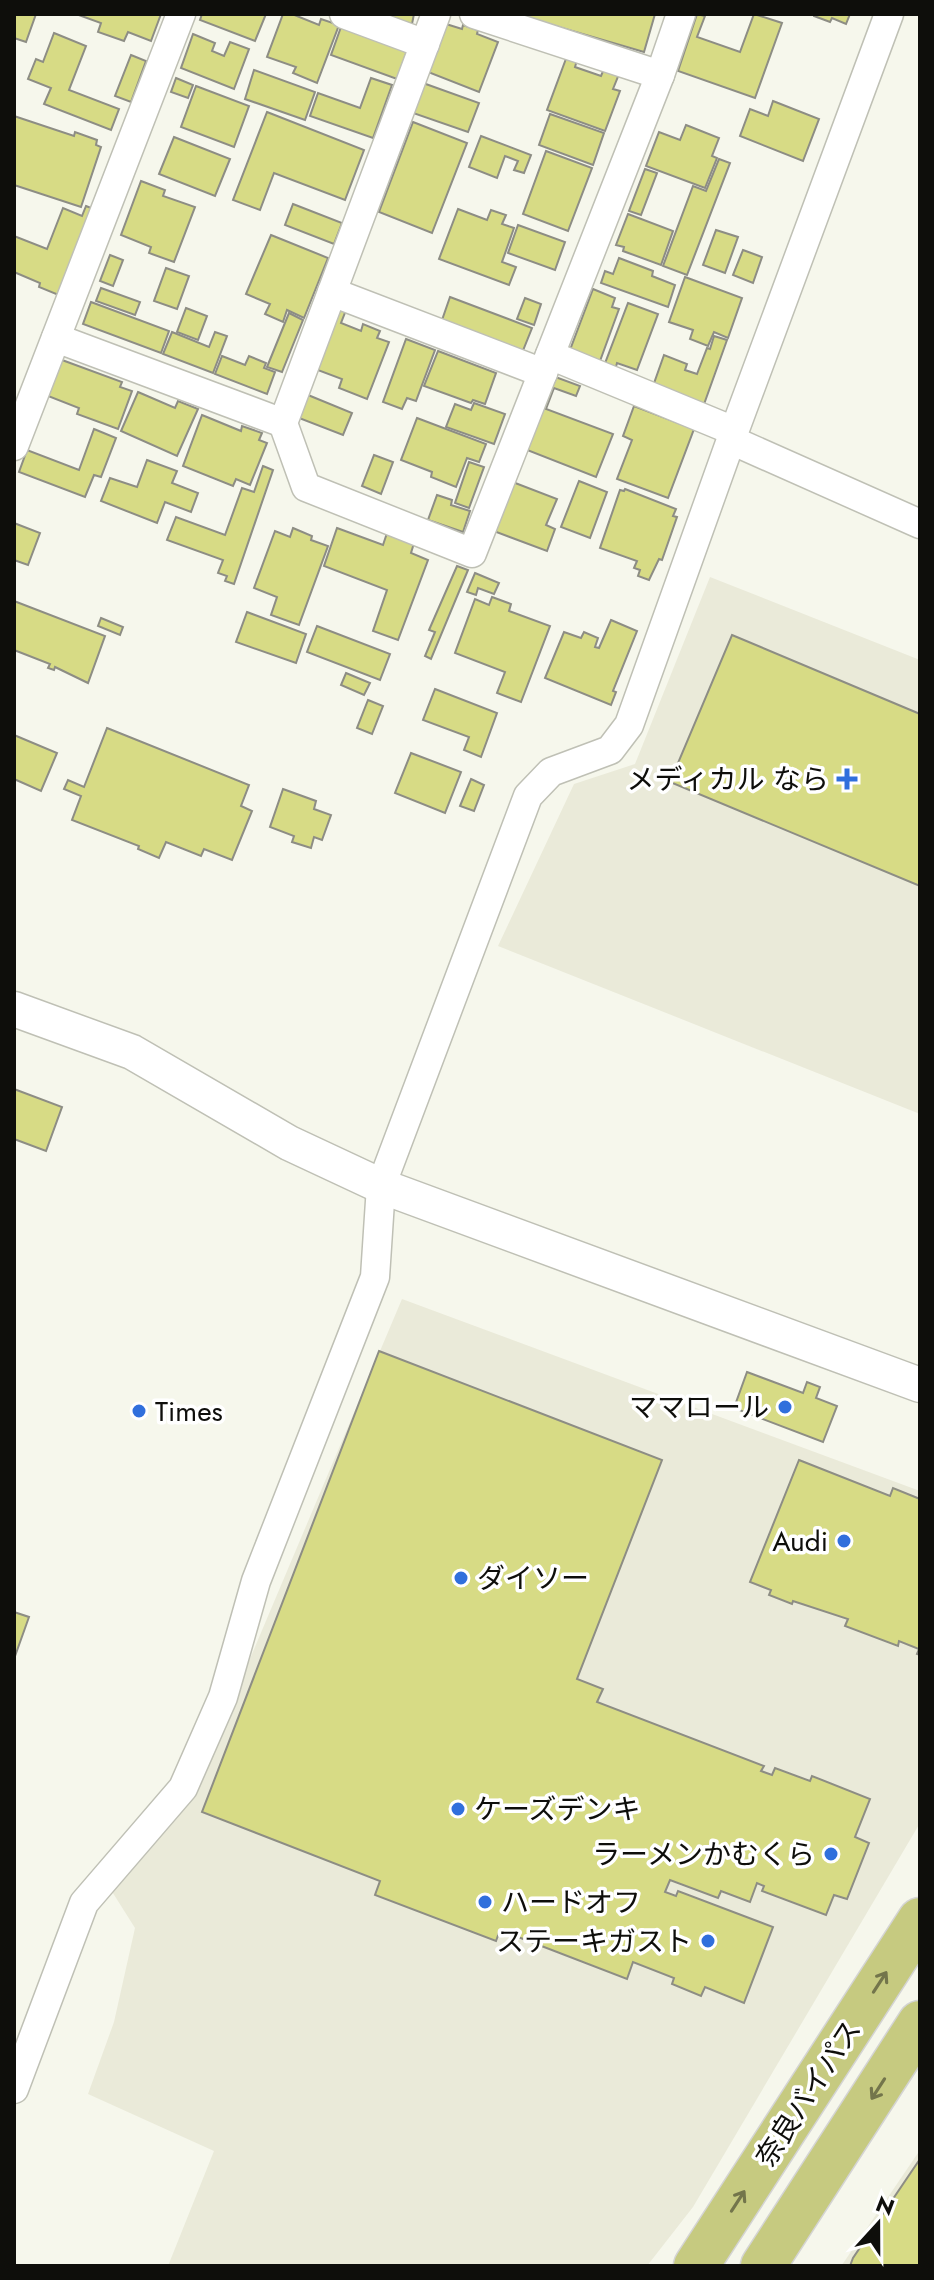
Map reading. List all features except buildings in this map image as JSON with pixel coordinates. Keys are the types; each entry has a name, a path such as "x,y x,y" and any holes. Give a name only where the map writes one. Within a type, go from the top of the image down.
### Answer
{"highway":[{"name":"奈良バイパス","path":"696,2266 920,1920"},
{"name":"奈良バイパス","path":"763,2266 920,2023"}],"street":[{"path":"14,446 23,397 56,338 181,14"},
{"path":"344,14 425,44"},
{"path":"436,14 283,423 306,487 472,553 660,75 681,14"},
{"path":"474,14 660,75"},
{"path":"14,2089 84,1903 183,1788 223,1697 256,1581 375,1277 381,1186 528,796 551,772 610,750 629,725 732,436 889,14"},
{"path":"332,292 546,364 732,436 920,524"},
{"path":"56,338 283,423"},
{"path":"14,1009 132,1052 289,1143 381,1186 920,1385"}],"shaded area":[{"path":"710,577 920,660 920,1114 498,946 574,784 635,764"},
{"path":"402,1299 920,1491 920,1823 693,2207 647,2266 168,2266 214,2151 88,2094 114,2022 135,1928 111,1890 189,1803"},
{"path":"920,2150 920,2266 841,2266 844,2262"}],"place":[{"name":"メディカル なら","path":"847,779"},
{"name":"ママロール","path":"785,1407"},
{"name":"Times","path":"139,1411"},
{"name":"Audi","path":"844,1541"},
{"name":"ダイソー","path":"461,1578"},
{"name":"ケーズデンキ","path":"458,1809"},
{"name":"ラーメンかむくら","path":"831,1854"},
{"name":"ハードオフ","path":"485,1902"},
{"name":"ステーキガスト","path":"708,1941"}]}
